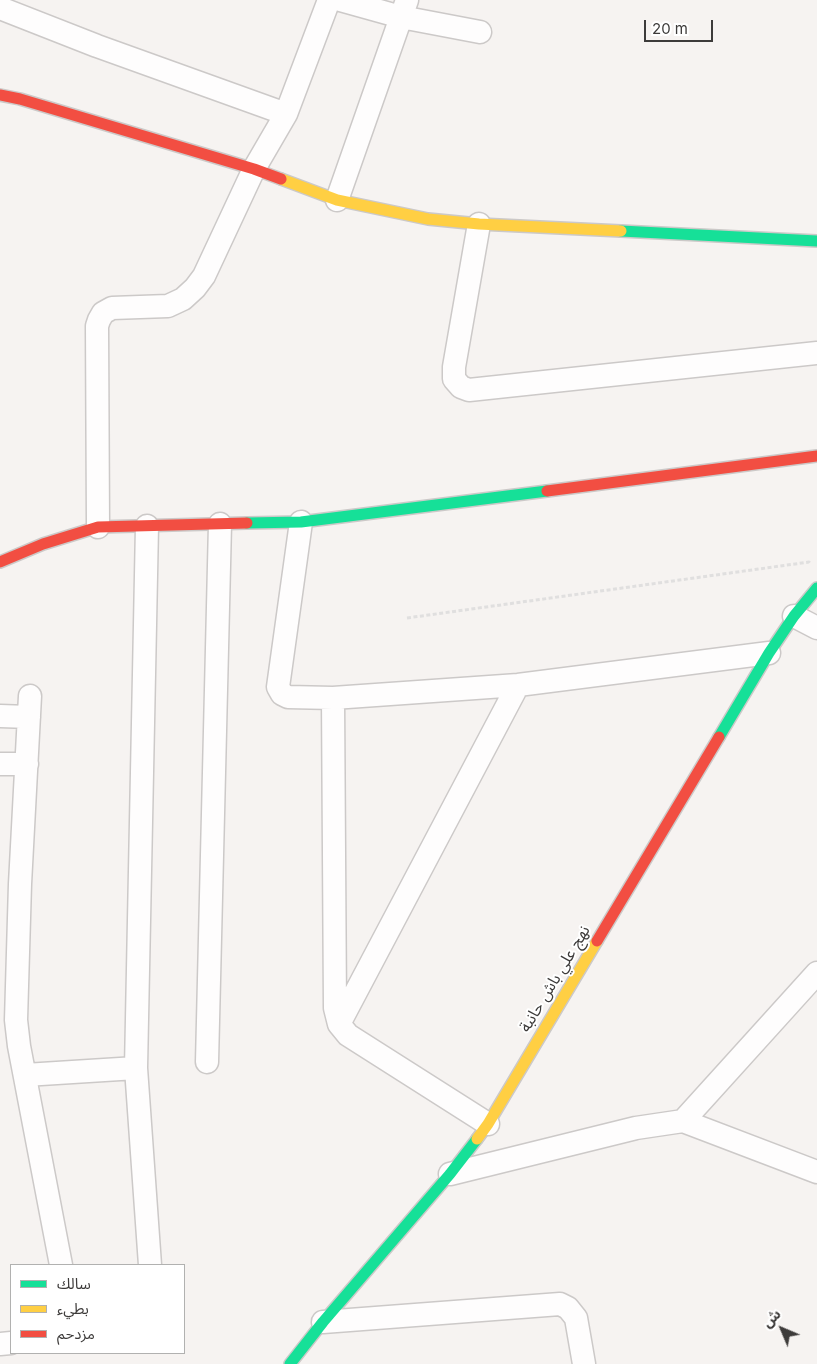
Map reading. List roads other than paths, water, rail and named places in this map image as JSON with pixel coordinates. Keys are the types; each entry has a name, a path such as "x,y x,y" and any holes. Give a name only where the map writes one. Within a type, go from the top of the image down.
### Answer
{"street":[{"path":"98,527 97,326 99,320 103,313 112,308 168,306 183,299 204,276 254,169 286,114 329,0"},
{"path":"340,0 404,8 480,32"},
{"path":"0,8 97,46 286,114"},
{"path":"337,200 404,8"},
{"path":"0,95 20,99 254,169 337,200 408,216 480,224 817,240"},
{"path":"480,224 454,367 454,379 461,387 469,390 817,353"},
{"path":"0,562 43,544 98,527 301,522 817,456"},
{"path":"301,522 278,687 282,694 288,697 333,698 518,685 769,653"},
{"path":"207,1062 220,524"},
{"path":"147,526 136,1068 150,1264"},
{"name":"نهج علي باش حانبة","path":"290,1364 323,1322 450,1174 488,1124 769,653 794,616 817,588"},
{"path":"794,616 817,628"},
{"path":"339,1024 518,685"},
{"path":"333,698 335,1008 339,1024 348,1035 488,1124"},
{"path":"0,716 30,707 20,884 16,1020 61,1264"},
{"path":"0,764 28,764"},
{"path":"683,1121 817,973"},
{"path":"25,1076 136,1068"},
{"path":"450,1174 636,1128 683,1121 817,1172"},
{"path":"323,1322 560,1304 568,1308 576,1318 584,1364"}]}
